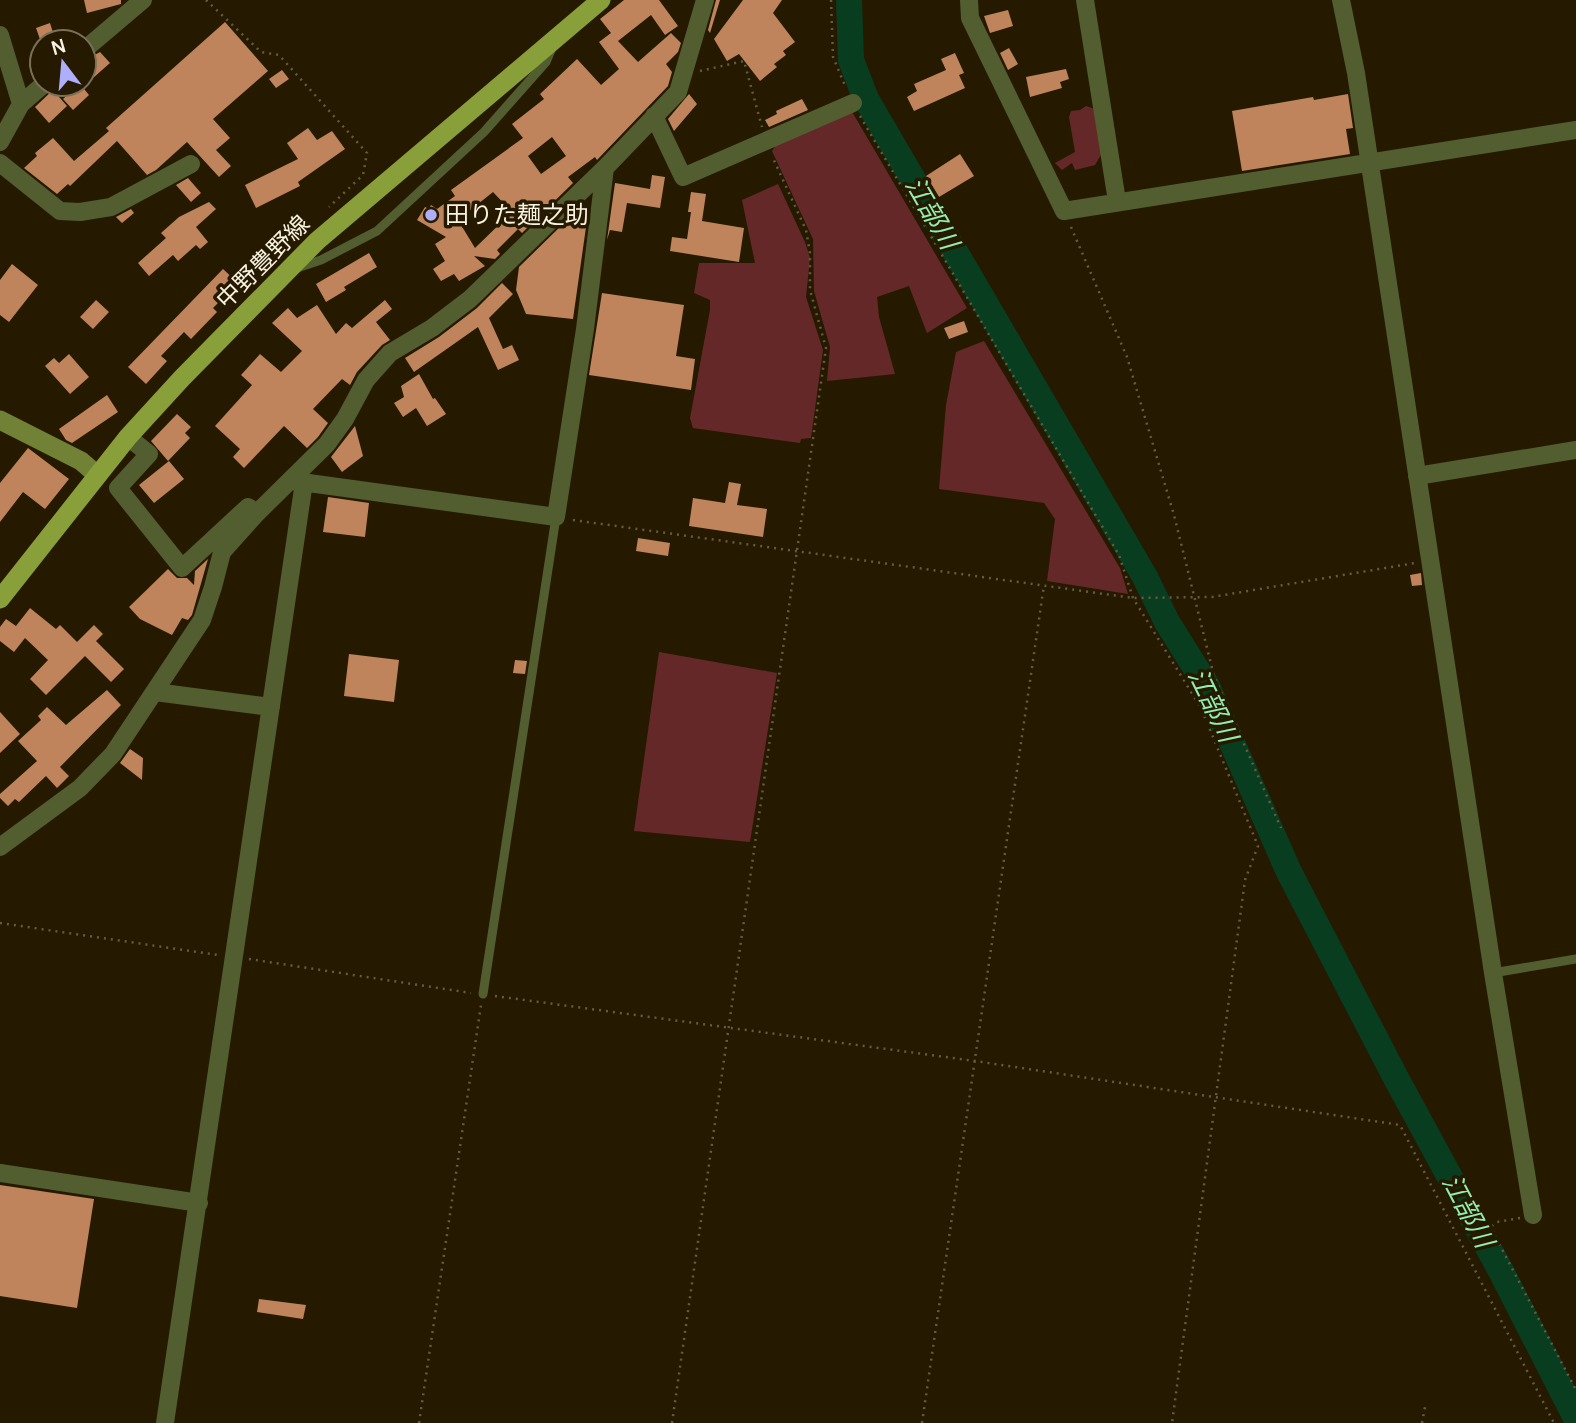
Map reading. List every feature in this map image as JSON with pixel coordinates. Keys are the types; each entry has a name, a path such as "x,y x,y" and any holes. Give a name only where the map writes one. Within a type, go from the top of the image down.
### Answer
{"main road":[{"name":"中野豊野線","path":"0,599 96,474 128,437 272,287 281,265 317,241 601,0"},
{"path":"0,420 81,461 96,474"}],"street":[{"path":"98,38 143,0"},
{"path":"0,847 80,788 113,754 202,620 222,552 256,514 297,481 345,419 366,380 390,353 432,328 470,299 605,168 678,92 705,0"},
{"path":"970,0 970,18 1064,211 1576,130"},
{"path":"1085,0 1117,201"},
{"path":"1340,0 1356,73 1493,973 1533,1215"},
{"path":"0,35 21,104"},
{"path":"0,142 21,104 28,98"},
{"path":"654,116 683,177 853,103"},
{"path":"0,163 60,211 80,212 111,207 191,163"},
{"path":"297,481 556,517 585,329 605,168"},
{"path":"128,437 149,454 118,488 182,568 248,507 256,514"},
{"path":"1417,476 1576,450"},
{"path":"165,1423 271,707 297,481"},
{"path":"155,692 271,707"},
{"path":"0,1173 199,1203"}],"lane":[{"path":"281,265 321,260 377,231 484,132 546,62 555,40"},
{"path":"483,995 556,517"},
{"path":"1493,973 1576,959"}],"path":[{"path":"206,0 261,52 279,55 367,153 363,175 324,212"},
{"path":"831,0 833,57 853,103 1119,555 1133,598 1201,708 1258,846 1245,880 1172,1423"},
{"path":"673,1423 827,348 810,290 810,253 806,230 766,140 744,61 698,72"},
{"path":"1064,211 1127,357 1174,515 1214,676 1281,828"},
{"path":"272,287 265,267 281,265"},
{"path":"556,517 1133,598 1212,597 1430,560"},
{"path":"922,1423 1044,585"},
{"path":"419,1423 483,995"},
{"path":"975,1061 1400,1125 1554,1423"},
{"path":"1533,1215 1492,1226 1576,1391"},
{"path":"1422,1423 1425,1406"}],"shaded area":[{"path":"1086,106 1095,109 1108,143 1095,165 1075,170 1072,163 1062,170 1055,163 1075,152 1069,117 1071,111"},
{"path":"851,110 967,308 927,333 909,286 877,297 879,317 895,374 827,381 830,347 814,291 813,239 772,151 776,145"},
{"path":"778,184 810,258 806,297 823,350 811,438 801,439 800,443 693,428 690,418 710,310 710,300 694,293 699,263 755,263 742,200"},
{"path":"984,341 1120,568 1128,594 1047,581 1055,519 1044,503 939,489 946,405 956,352"},
{"path":"659,652 777,673 750,842 634,831"}],"building":[{"path":"84,0 121,0 121,4 87,13"},
{"path":"624,0 659,0 678,26 665,35 651,15 618,41 638,62 671,33 681,43 678,52 666,64 672,72 668,86 597,160 595,157 568,177 573,183 522,233 518,229 497,250 500,254 495,259 474,256 485,266 459,281 454,274 441,281 433,269 445,261 435,244 446,237 417,220 425,207 429,209 431,205 437,209 455,196 451,190 523,138 512,124 544,99 540,94 577,59 601,85 619,69 599,42 611,33 600,19","holes":["552,137 566,156 541,174 528,156","493,192 512,212 475,248 458,220"]},
{"path":"716,0 720,0 710,33 708,30"},
{"path":"743,0 782,0 773,13 795,42 783,51 786,55 774,64 777,67 760,81 739,54 727,61 714,39"},
{"path":"1008,10 1013,26 990,33 984,16"},
{"path":"225,22 268,71 213,119 230,138 216,150 231,166 219,177 187,142 147,175 117,141 70,186 68,184 57,194 24,168 37,156 35,153 53,138 74,161 109,131 106,128"},
{"path":"50,23 52,28 36,28"},
{"path":"1009,48 1018,64 1008,70 1000,53"},
{"path":"100,52 110,63 98,74"},
{"path":"955,53 964,73 959,75 965,88 914,111 907,97 917,91 914,84 946,70 941,59"},
{"path":"1066,69 1069,79 1060,82 1062,88 1030,97 1026,77"},
{"path":"282,70 289,79 276,88 269,79"},
{"path":"689,94 697,104 674,131 668,119"},
{"path":"1348,94 1353,128 1346,129 1350,154 1242,171 1232,111 1313,97 1314,100"},
{"path":"45,98 60,98 67,106 49,123 35,107"},
{"path":"64,98 86,98 73,110"},
{"path":"802,99 808,110 769,127 765,120 777,114 776,111"},
{"path":"308,128 317,140 332,131 345,149 298,182 300,186 256,208 245,185 298,159 287,143"},
{"path":"960,154 974,176 939,197 926,176"},
{"path":"652,175 665,177 660,208 627,203 622,232 610,230 607,240 615,183 650,189"},
{"path":"188,178 201,193 191,202 176,185"},
{"path":"691,192 706,194 702,221 744,228 739,262 670,251 672,237 687,239"},
{"path":"209,202 216,209 196,227 208,242 200,249 196,245 178,261 173,255 149,276 138,263 166,238 161,233 179,217"},
{"path":"131,209 134,213 122,223 116,217"},
{"path":"582,213 588,213 573,319 526,314 516,290 519,267 564,223 569,224"},
{"path":"369,253 377,267 344,287 346,290 326,302 316,284"},
{"path":"12,264 38,285 9,322 0,315 0,280"},
{"path":"223,269 238,283 213,308 217,312 191,339 184,332 161,356 167,361 146,384 128,367"},
{"path":"502,283 513,294 489,318 503,349 512,345 519,360 498,370 478,327 414,372 405,358 439,337 477,308"},
{"path":"602,293 684,305 676,356 695,359 691,390 589,375"},
{"path":"96,300 109,312 93,329 80,317"},
{"path":"385,300 392,309 376,322 390,340 357,372 350,385 342,379 313,409 328,423 318,437 307,448 284,426 244,468 233,457 240,449 215,426 252,385 241,375 260,354 281,372 302,351 272,323 288,308 297,318 317,305 336,334 346,323 352,328"},
{"path":"964,321 968,332 949,339 944,328"},
{"path":"69,354 89,377 70,394 45,366 54,358 59,363"},
{"path":"419,374 433,399 435,398 446,414 427,426 416,408 403,417 394,403 404,397 401,386"},
{"path":"107,395 118,412 72,443 66,440 59,429"},
{"path":"177,414 191,427 185,433 190,438 168,461 151,441"},
{"path":"355,426 363,456 342,472 331,457"},
{"path":"28,448 69,479 45,509 23,492 0,522 0,483"},
{"path":"169,461 184,479 154,503 139,485"},
{"path":"729,482 741,484 737,505 767,509 763,537 689,526 693,498 725,503"},
{"path":"328,497 369,503 365,537 323,532"},
{"path":"638,538 670,543 668,556 636,551"},
{"path":"208,559 192,615 188,620 182,618 172,635 140,619 129,607 168,569 177,578 187,578 194,585 195,571"},
{"path":"1421,573 1422,585 1412,586 1410,575"},
{"path":"30,608 56,629 60,625 77,642 94,625 103,634 96,641 124,669 111,682 85,656 46,695 30,679 48,660 25,638 14,652 0,641 0,627 6,619 16,626"},
{"path":"349,654 399,660 394,702 344,696"},
{"path":"515,660 527,661 525,674 513,673"},
{"path":"107,690 121,705 60,767 69,776 57,788 46,776 19,802 15,799 8,806 0,798 0,794 37,761 18,741 41,720 38,716 47,707 66,725"},
{"path":"0,712 20,734 0,753"},
{"path":"130,749 143,758 142,780 120,763"},
{"path":"0,1185 94,1199 77,1308 0,1296"},
{"path":"259,1299 306,1305 303,1319 257,1312"}],"waterway":[{"name":"江部川","path":"849,0 851,60 866,99 1145,577 1167,622 1207,686 1289,872 1576,1418"}],"place":[{"name":"田りた麺之助","path":"431,215"}]}
